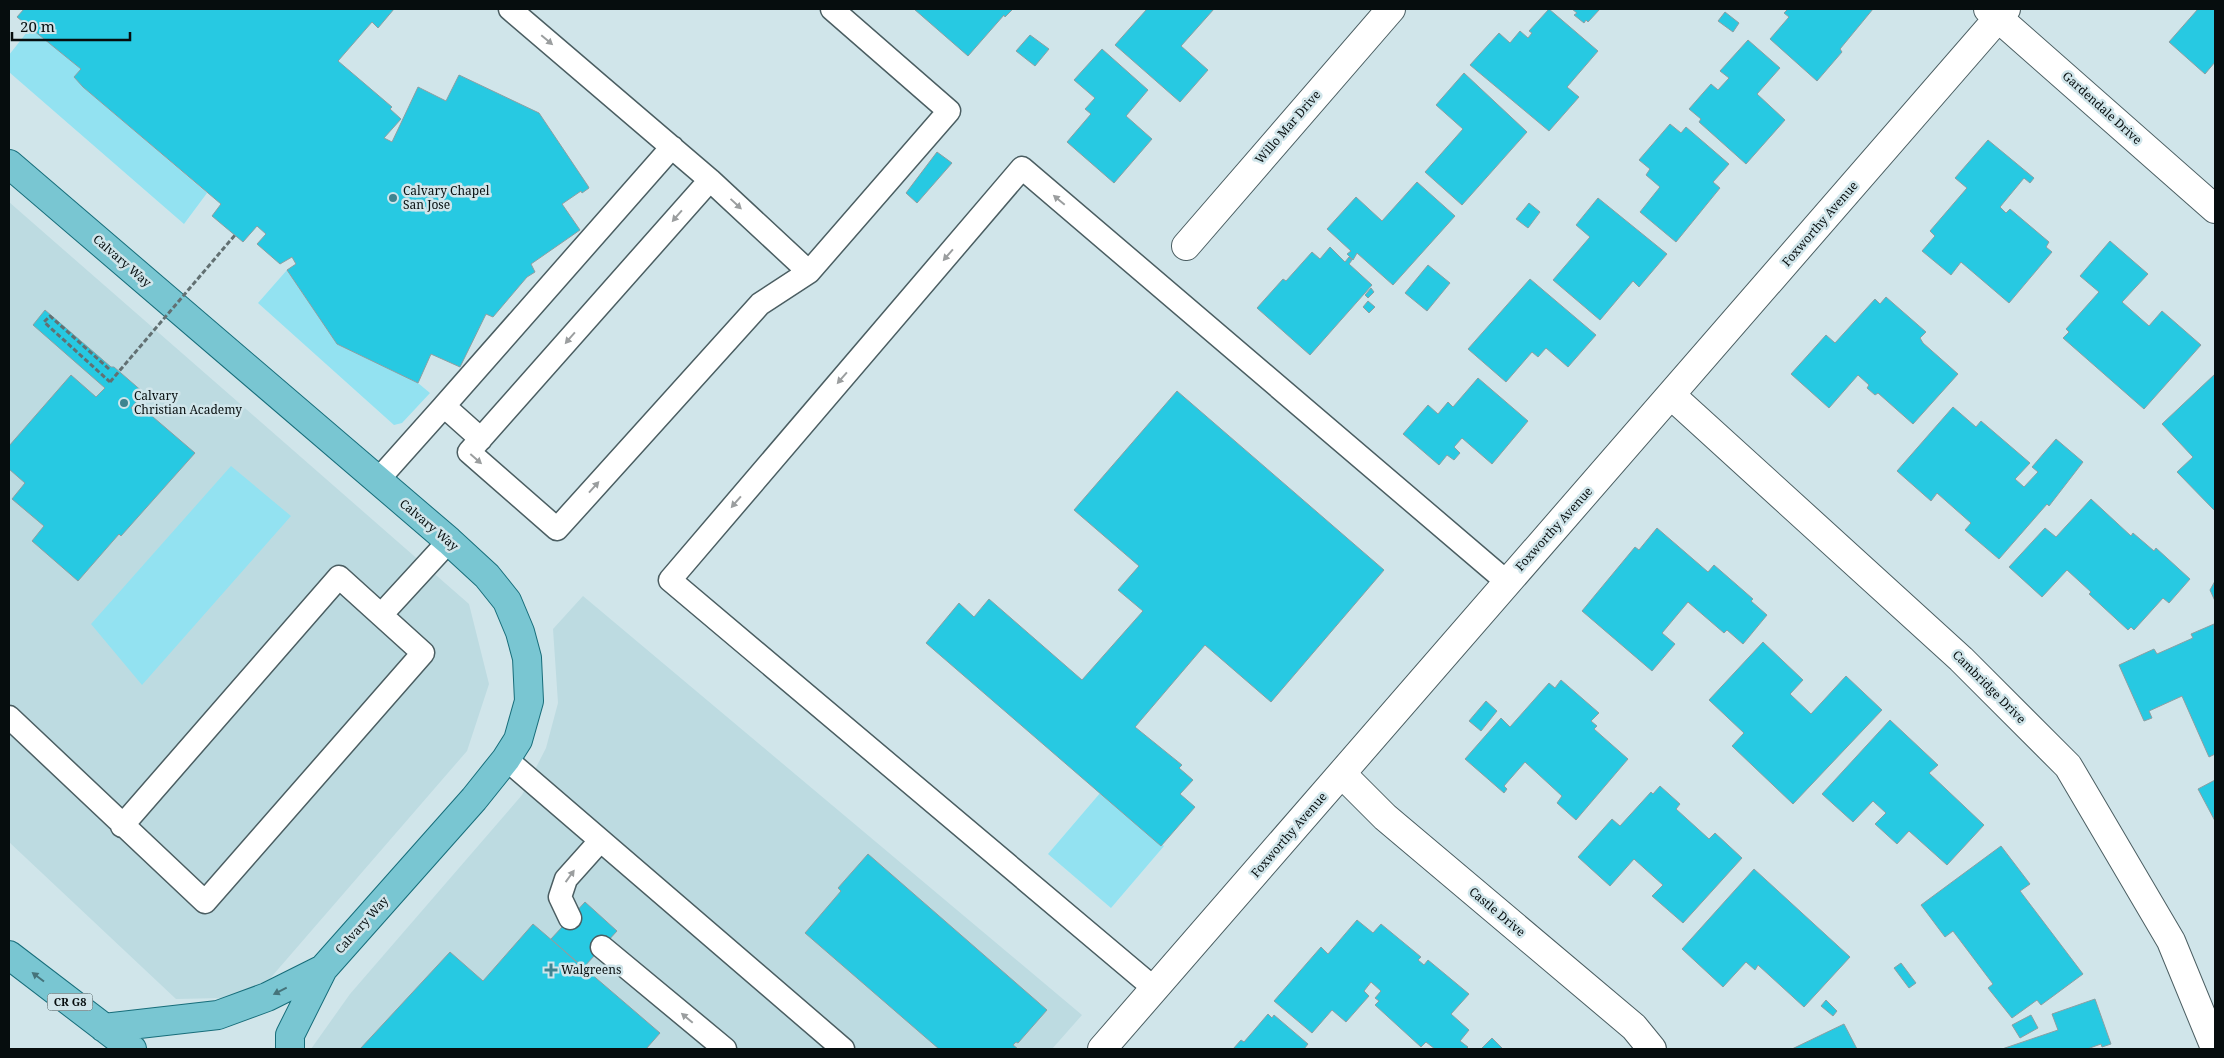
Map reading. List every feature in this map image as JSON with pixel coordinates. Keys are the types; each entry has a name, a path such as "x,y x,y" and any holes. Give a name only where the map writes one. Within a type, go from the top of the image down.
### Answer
{"main road":[{"name":"Calvary Way","path":"9,164 449,542 486,576 507,601 520,632 527,658 529,701 518,740 506,759 474,799 323,969"},
{"name":"CR G8","path":"9,955 132,1049"},
{"path":"104,1028 218,1015 267,997 323,969"},
{"path":"290,1049 290,1035 323,969"}],"street":[{"name":"Willo Mar Drive","path":"1186,246 1391,9"},
{"name":"Gardendale Drive","path":"1997,12 2215,209"},
{"name":"Foxworthy Avenue","path":"1102,1049 1507,582 1672,396 1997,12"},
{"name":"Cambridge Drive","path":"1672,396 1961,659 2068,766 2171,941 2215,1048"},
{"name":"Castle Drive","path":"1342,774 1385,817 1634,1027 1652,1049"}],"lane":[{"path":"510,9 710,180 808,272"},
{"path":"710,180 469,452 557,529 760,304 808,272 949,111 832,9"},
{"path":"376,481 672,147"},
{"path":"1155,989 670,580 1022,168 1507,582"},
{"path":"444,406 481,439"},
{"path":"381,615 449,542"},
{"path":"9,718 122,826 205,902 423,653 339,577 122,826"},
{"path":"506,759 843,1049"},
{"path":"570,918 560,897 566,879 600,841"},
{"path":"602,947 725,1049"}],"path":[{"path":"109,369 50,316 44,322 110,382 235,236"}],"shaded area":[{"path":"31,27 81,69 75,77 83,87 207,193 184,224 9,72 9,55"},
{"name":"Calvary Christian Academy","path":"9,202 469,604 489,684 467,751 267,982 224,998 176,999 9,842"},
{"path":"287,270 337,344 418,383 430,393 402,423 394,425 258,303"},
{"path":"231,466 291,516 142,685 91,624"},
{"path":"583,596 1082,1015 1052,1049 311,1049 350,994 522,795 546,748 558,703 553,629"},
{"path":"1101,792 1164,846 1111,908 1048,854"}],"building":[{"name":"Calvary Chapel San Jose","path":"24,9 394,9 378,28 372,22 338,61 392,107 390,109 401,119 384,138 392,142 418,87 446,101 459,75 539,113 589,188 562,204 580,230 531,264 535,272 527,277 493,317 486,314 460,367 431,354 418,383 337,344 287,270 296,264 292,257 280,264 257,244 266,234 257,226 243,242 212,216 221,204 83,87 74,77 81,69 17,17"},
{"path":"914,9 1013,9 1005,17 1004,15 968,56"},
{"path":"1147,9 1214,9 1181,46 1208,70 1180,102 1115,45"},
{"path":"1549,9 1598,51 1567,87 1579,97 1549,131 1470,65 1499,33 1510,43 1520,31 1528,38 1532,33 1529,31"},
{"path":"1572,9 1600,9 1588,22 1586,20 1584,23 1574,15 1577,13"},
{"path":"1788,9 1873,9 1840,49 1842,52 1817,81 1770,39 1789,17 1784,13"},
{"path":"2198,9 2215,9 2215,62 2205,74 2169,42"},
{"path":"1725,12 1739,23 1733,32 1718,21"},
{"path":"1030,35 1049,49 1035,66 1016,51"},
{"path":"1748,40 1780,68 1757,94 1785,120 1746,164 1699,122 1701,119 1689,109 1711,84 1718,90 1729,78 1720,71"},
{"path":"1102,49 1148,90 1126,116 1152,139 1114,183 1067,142 1091,114 1085,109 1095,98 1074,80"},
{"path":"1464,73 1527,132 1462,205 1425,172 1463,129 1436,105"},
{"path":"1670,124 1681,133 1686,127 1729,164 1713,182 1720,188 1676,242 1640,212 1660,187 1646,175 1650,169 1639,160"},
{"path":"1988,140 2034,178 2030,183 2024,178 2000,207 2006,213 2010,209 2049,242 2046,247 2052,252 2009,303 1961,262 1951,275 1922,251 1935,236 1930,231 1967,188 1955,178"},
{"path":"937,152 952,163 917,203 906,193"},
{"path":"1417,182 1455,216 1393,285 1357,253 1353,260 1347,254 1351,251 1327,229 1356,197 1382,221"},
{"path":"1598,198 1667,254 1639,287 1633,281 1600,320 1553,280 1590,237 1576,225"},
{"path":"1529,203 1540,212 1528,228 1516,219"},
{"path":"2110,241 2148,274 2122,302 2149,326 2162,311 2201,345 2144,409 2063,338 2069,332 2066,329 2099,292 2080,276"},
{"path":"1330,247 1345,262 1349,257 1352,260 1349,264 1372,285 1310,355 1257,308 1283,279 1286,281 1312,252 1320,259"},
{"path":"1428,265 1450,283 1427,311 1405,293"},
{"path":"1530,279 1596,335 1568,367 1546,348 1538,357 1532,352 1506,382 1468,349"},
{"path":"1371,288 1374,292 1368,298 1365,295"},
{"path":"1886,297 1926,332 1920,338 1923,343 1958,374 1913,424 1878,393 1875,395 1867,388 1869,385 1858,375 1829,408 1791,374 1826,335 1835,343 1875,299 1880,304"},
{"path":"1368,301 1375,307 1369,313 1363,307"},
{"name":"Calvary Christian Academy","path":"45,310 144,393 131,408 141,417 146,411 195,453 78,581 32,541 44,526 12,499 25,483 9,469 9,446 71,375 96,397 105,388 33,325"},
{"path":"2215,374 2215,511 2177,472 2193,457 2162,424"},
{"path":"1478,378 1528,421 1492,464 1462,438 1454,447 1460,453 1454,460 1447,455 1439,465 1403,434 1428,405 1438,414 1448,402 1453,407"},
{"path":"1177,391 1384,570 1271,702 1205,645 1135,727 1182,765 1179,768 1193,780 1180,794 1195,807 1161,846 926,643 959,603 974,617 989,599 1082,680 1143,611 1118,590 1139,566 1074,510"},
{"path":"1953,407 1976,427 1981,421 2030,463 2015,479 2024,487 2038,472 2032,467 2056,439 2083,462 2049,506 2047,504 1999,559 1965,530 1971,523 1937,493 1931,501 1897,471"},
{"path":"2091,499 2131,536 2133,533 2154,551 2156,548 2190,579 2169,603 2163,598 2134,630 2131,627 2128,630 2089,594 2091,592 2067,570 2042,597 2009,567 2045,528 2056,537"},
{"path":"1657,528 1708,572 1714,565 1753,599 1751,601 1767,615 1743,644 1727,630 1724,633 1688,602 1662,633 1675,644 1652,671 1582,611 1635,547 1639,550"},
{"path":"2215,581 2215,601 2210,590"},
{"path":"2214,624 2215,754 2209,757 2182,696 2149,711 2152,718 2144,721 2119,665 2154,649 2157,654 2193,638 2191,634"},
{"path":"1763,642 1803,680 1790,694 1811,714 1846,676 1882,710 1793,804 1732,746 1744,733 1709,700"},
{"path":"1561,680 1599,713 1591,721 1597,726 1594,729 1628,759 1576,820 1557,803 1562,796 1525,762 1504,786 1507,789 1504,793 1465,759 1501,718 1510,727 1549,683 1555,688"},
{"path":"1486,701 1497,711 1481,731 1469,721"},
{"path":"1890,720 1938,765 1929,773 1984,825 1947,865 1909,831 1897,844 1875,824 1886,813 1873,801 1853,822 1822,794"},
{"path":"2215,780 2215,821 2198,789"},
{"path":"1660,786 1680,804 1676,809 1709,839 1715,833 1742,858 1683,923 1652,896 1663,885 1634,859 1610,886 1578,857 1612,819 1620,826 1651,792 1653,794"},
{"path":"2001,846 2030,884 2020,891 2083,974 2041,1005 2037,1000 2012,1018 1988,988 1993,984 1953,931 1945,937 1921,905"},
{"path":"868,854 1047,1010 1018,1043 1016,1042 1013,1045 1018,1049 939,1049 805,933 841,891 838,888"},
{"path":"1754,869 1850,957 1804,1007 1758,965 1755,970 1746,962 1723,987 1682,949"},
{"path":"585,902 617,931 583,968 551,939"},
{"path":"1357,920 1373,933 1381,924 1421,957 1418,960 1424,965 1428,960 1469,994 1451,1014 1469,1030 1460,1041 1468,1047 1466,1049 1435,1049 1426,1042 1421,1047 1375,1005 1379,1001 1375,998 1381,991 1371,982 1364,991 1369,996 1346,1022 1332,1010 1312,1033 1274,1001 1321,947 1328,954"},
{"name":"Walgreens","path":"533,924 660,1033 646,1049 360,1049 450,952 483,981"},
{"path":"1901,963 1916,983 1909,988 1894,968"},
{"path":"2095,999 2111,1044 2102,1047 2101,1044 2087,1049 2002,1049 2058,1030 2052,1014"},
{"path":"1826,1000 1837,1011 1833,1016 1821,1006"},
{"path":"1268,1014 1272,1018 1274,1015 1308,1044 1304,1049 1233,1049 1241,1040 1244,1042"},
{"path":"2031,1015 2038,1028 2020,1038 2012,1025"},
{"path":"1844,1024 1857,1049 1792,1049"},
{"path":"1492,1038 1503,1049 1481,1049"}],"place":[{"name":"Calvary Chapel San Jose","path":"393,198"},
{"name":"Calvary Christian Academy","path":"124,403"},
{"name":"Walgreens","path":"551,970"}]}
